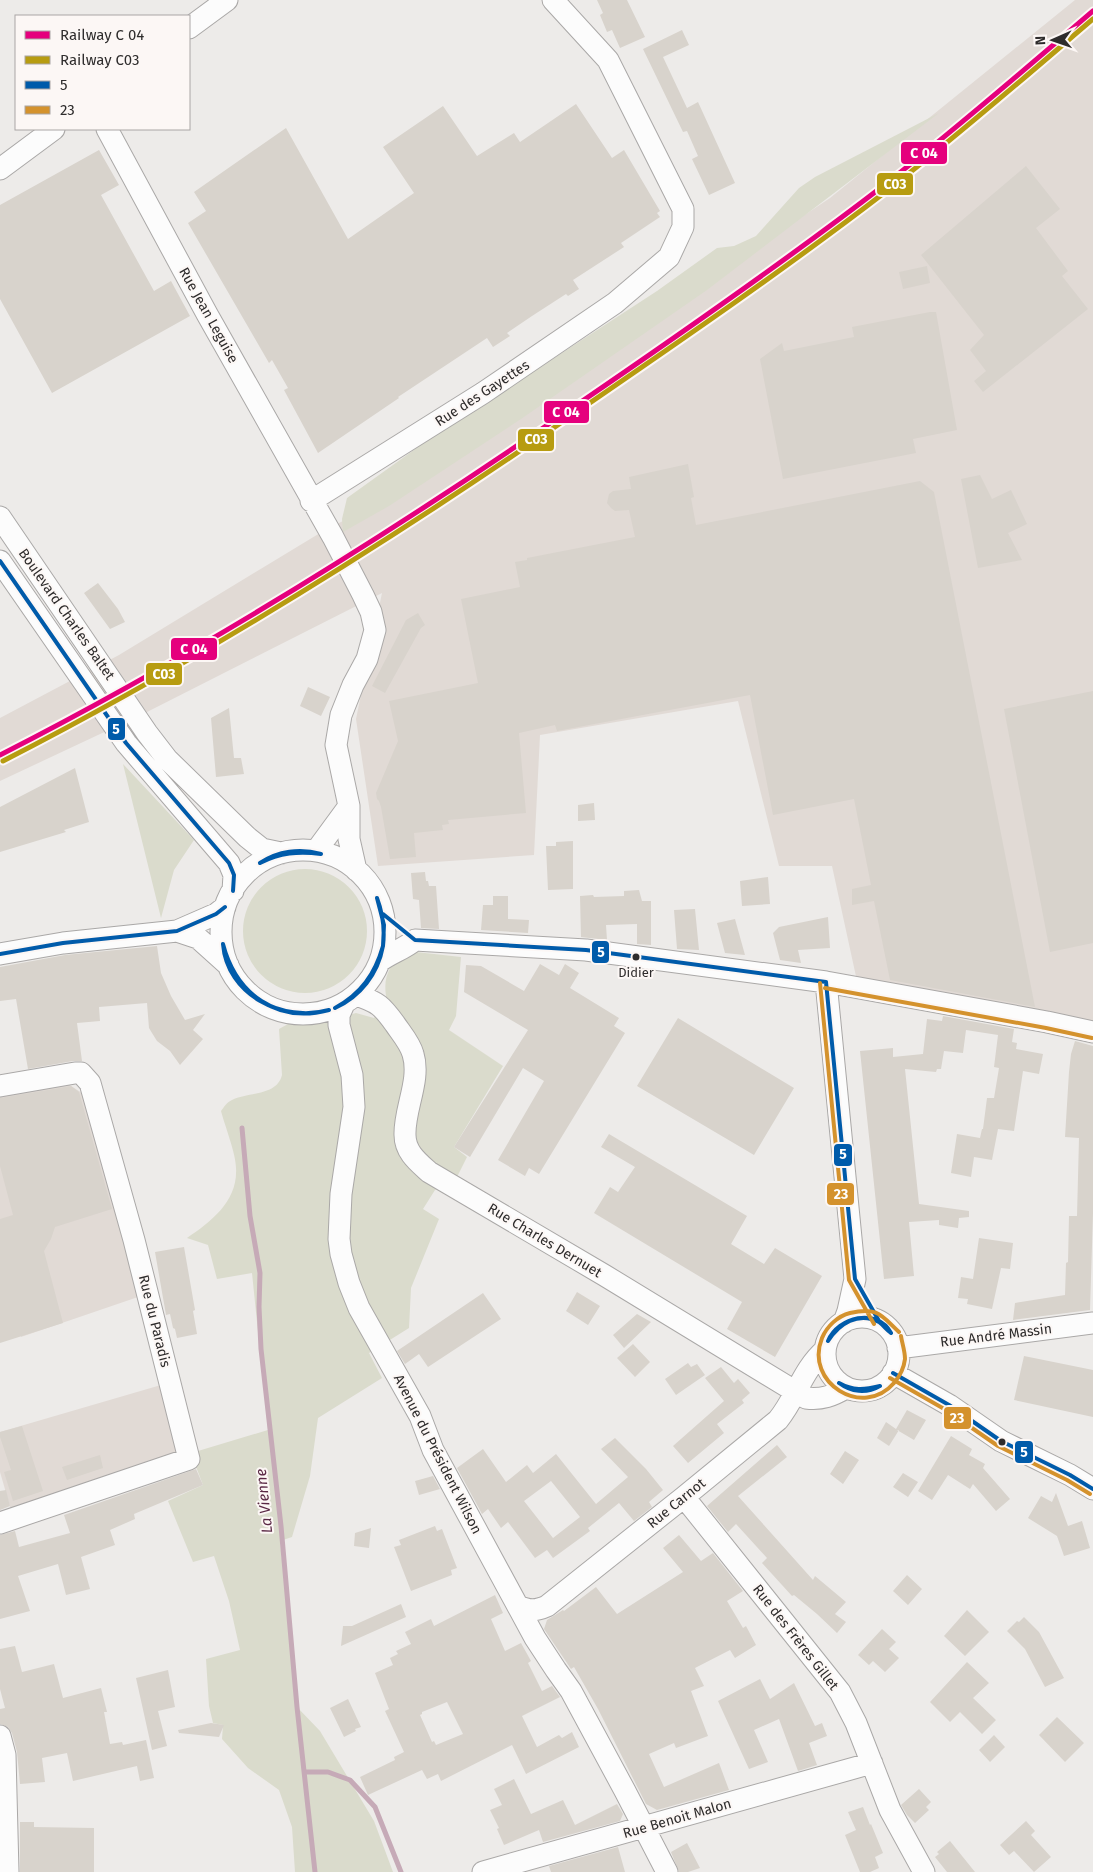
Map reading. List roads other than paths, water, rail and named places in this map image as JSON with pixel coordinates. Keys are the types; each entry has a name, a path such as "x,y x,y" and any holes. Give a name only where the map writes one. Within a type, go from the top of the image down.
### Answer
{"street":[{"path":"190,27 227,0"},
{"name":"Rue des Gayettes","path":"311,501 482,393 615,304 669,257 683,227 684,208 608,60 553,0"},
{"path":"0,169 53,130"},
{"name":"Rue Jean Leguise","path":"108,130 311,501"},
{"path":"311,501 363,595 371,612 375,630 367,659 353,685 341,715 336,745 349,806 349,839 356,870"},
{"name":"Boulevard Charles Baltet","path":"0,518 167,759 247,837 262,849 281,853"},
{"name":"Boulevard Charles Baltet","path":"0,561 126,744 230,863 234,875 229,899"},
{"path":"316,851 349,806"},
{"path":"0,954 64,943 177,931 216,914 229,899 245,874 262,861 281,853 298,850 316,851 337,858 356,870 373,890 383,914 385,940 380,961 370,979 350,999 326,1011 306,1014 286,1013 265,1005 237,981 228,965 222,946 222,926 229,899"},
{"path":"383,914 415,940 586,950 826,982 1093,1032"},
{"path":"177,931 198,938 228,965"},
{"path":"380,961 415,940"},
{"path":"826,982 855,1279 844,1322"},
{"name":"Rue Charles Dernuet","path":"350,999 374,1000 385,1010 405,1038 413,1054 415,1070 404,1136 411,1156 429,1172 806,1398 816,1400 846,1388"},
{"name":"Avenue du Président Wilson","path":"350,999 339,1015 339,1025 352,1075 354,1107 340,1211 339,1239 343,1265 359,1308 420,1416 433,1450 535,1638 571,1691 625,1790 666,1872"},
{"name":"Rue du Paradis","path":"0,1086 75,1072 80,1073 90,1083 134,1240 189,1459 0,1524"},
{"path":"855,1279 879,1321 891,1332 898,1348 898,1361 894,1373 881,1386 872,1390 854,1391 846,1388 832,1376 825,1359 825,1350 831,1334 844,1322 861,1317 879,1321"},
{"name":"Rue André Massin","path":"898,1348 1093,1323"},
{"name":"Rue Carnot","path":"535,1638 537,1620 547,1606 778,1420 788,1408 814,1359 825,1350"},
{"path":"894,1373 948,1405 1001,1441 1070,1475 1093,1489"},
{"name":"Rue des Frères Gillet","path":"684,1497 840,1692 856,1722 890,1810 924,1872"},
{"path":"518,1606 528,1610 538,1610 547,1606"},
{"path":"2,1745 3,1805 8,1872"},
{"name":"Rue Benoit Malon","path":"483,1872 872,1763"}],"waterway":[{"name":"La Vienne","path":"242,1128 250,1216 260,1273 261,1349 281,1526 297,1707 315,1872"},
{"path":"305,1772 328,1772 350,1780 375,1807 401,1872"}],"rail line":[{"name":"C03","path":"3,761 152,681 298,595 511,457 734,303 847,221 937,151 1093,19"}],"place":[{"name":"Didier","path":"636,957"}]}
